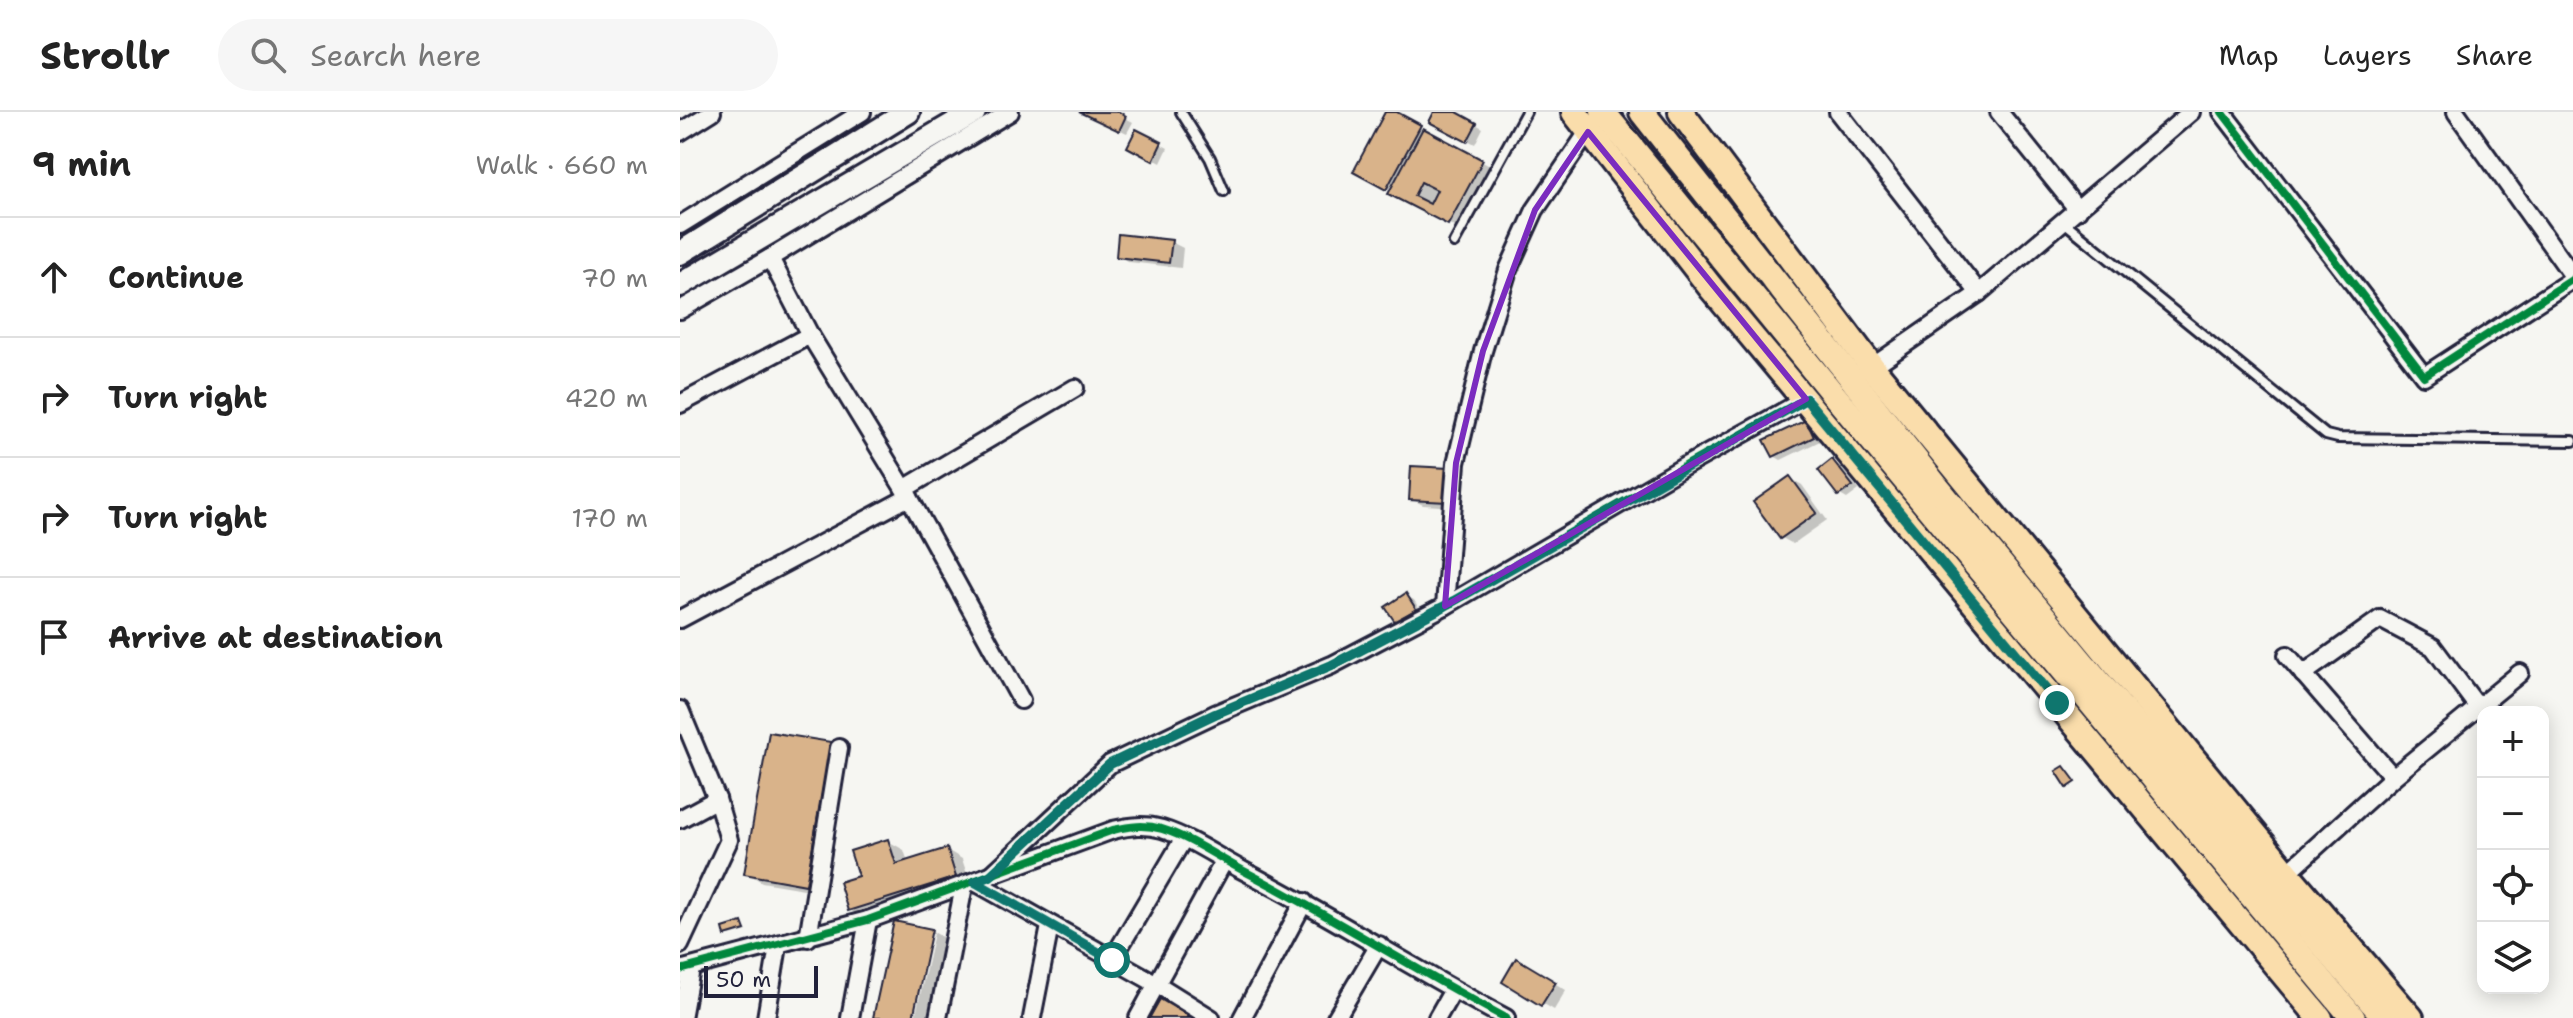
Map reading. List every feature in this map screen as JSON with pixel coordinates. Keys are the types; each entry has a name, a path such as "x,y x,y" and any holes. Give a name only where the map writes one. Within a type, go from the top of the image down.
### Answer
{"main road":[{"path":"1603,112 1930,496 2353,1018"},
{"path":"1642,112 1930,496 2081,661 2385,1018"},
{"path":"1681,112 1872,367 2287,873 2411,1018"},
{"path":"1581,122 1712,289 2320,1018"}],"street":[{"path":"680,132 712,112"},
{"path":"680,225 862,112"},
{"path":"680,253 908,112"},
{"path":"680,285 974,112"},
{"path":"680,310 1010,112"},
{"path":"1838,112 1979,293"},
{"path":"1999,112 2078,210"},
{"path":"1872,367 1979,293 2191,112"},
{"path":"2222,112 2424,376 2573,278 2456,112"},
{"path":"1445,606 1456,463 1483,351 1508,270 1581,122"},
{"path":"770,258 810,335 907,493 1021,700"},
{"path":"680,404 810,335"},
{"path":"680,619 907,493 1075,388"},
{"path":"938,1018 976,881 1110,764 1215,714 1332,665 1445,606 1806,399"},
{"path":"2303,674 2380,619 2433,647 2477,706"},
{"path":"2287,655 2393,777"},
{"path":"2287,873 2393,777 2520,673"},
{"path":"680,945 729,840 717,799 681,713"},
{"path":"808,938 839,748"},
{"path":"680,819 717,799"},
{"path":"682,1018 685,970 868,920 1126,827 1150,827 1184,838 1304,902 1506,1018"},
{"path":"1112,960 1184,838"},
{"path":"1138,1018 1224,861"},
{"path":"976,881 1211,1018"},
{"path":"1242,1018 1304,902"},
{"path":"850,1018 868,920"},
{"path":"1032,1018 1050,926"},
{"path":"1336,1018 1379,945"},
{"path":"766,1018 778,946"},
{"path":"1437,1018 1453,990"}],"lane":[{"path":"1181,112 1210,158 1224,191"},
{"path":"1454,243 1526,112"},
{"path":"2064,222 2326,435 2353,439 2573,441"}],"highlighted area":[{"path":"1588,132 1806,399 1445,606 1456,463 1483,351 1535,210"}],"building":[{"path":"1079,112 1119,112 1126,116 1119,131"},
{"path":"1385,112 1397,112 1421,125 1386,190 1353,172"},
{"path":"1434,112 1457,112 1477,123 1467,142 1429,122"},
{"path":"1423,128 1483,160 1448,225 1388,194","holes":["1421,182 1437,190 1430,204 1414,196"]},
{"path":"1136,129 1162,142 1153,161 1127,147"},
{"path":"1118,234 1172,240 1169,263 1116,257"},
{"path":"1806,420 1814,437 1773,457 1764,440"},
{"path":"1832,459 1853,486 1838,496 1818,470"},
{"path":"1411,466 1449,468 1447,502 1409,500"},
{"path":"1790,476 1817,513 1780,539 1753,502"},
{"path":"1406,593 1416,609 1395,622 1385,607"},
{"path":"769,732 831,742 806,885 744,874"},
{"path":"2064,766 2076,782 2067,788 2056,771"},
{"path":"888,839 896,864 947,848 956,877 848,911 839,882 858,876 850,851"},
{"path":"894,921 932,929 913,1018 873,1018"},
{"path":"742,922 745,930 725,936 723,928"},
{"path":"1516,958 1556,982 1541,1006 1502,982"},
{"path":"1160,999 1192,1018 1149,1018"}],"cycle path":[{"path":"2222,112 2424,376 2573,279"},
{"path":"990,876 1110,764 1215,714 1332,665 1445,606 1806,399"},
{"path":"680,970 868,920 1113,830 1144,826 1162,829 1194,843 1506,1018"}],"route":[{"path":"1112,960 975,882 990,876 1110,764 1215,714 1332,665 1445,606 1806,399 2057,703"}]}
